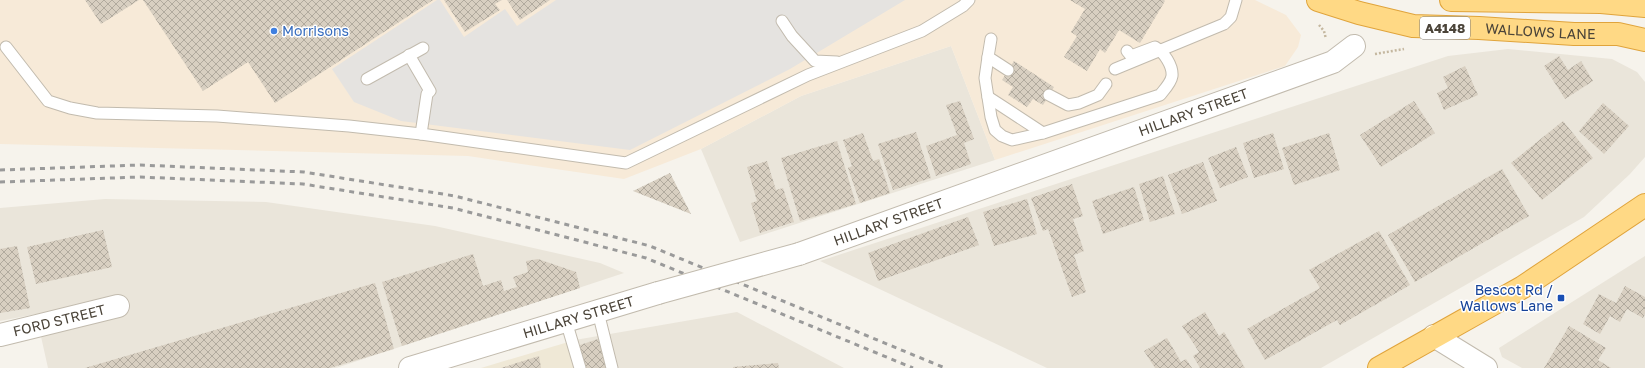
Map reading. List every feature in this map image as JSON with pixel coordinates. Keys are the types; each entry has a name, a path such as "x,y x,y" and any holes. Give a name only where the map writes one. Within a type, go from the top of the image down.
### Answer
{"highway":[{"name":"WALLOWS LANE","path":"1451,0 1601,2 1645,6"},
{"name":"WALLOWS LANE","path":"1317,10 1379,9 1413,26 1618,34 1645,40"},
{"path":"1645,192 1645,199"},
{"path":"1379,368 1523,287 1645,206"}],"street":[{"name":"HILLARY STREET","path":"410,368 658,293 799,254 1334,62 1354,46"},
{"name":"FORD STREET","path":"0,335 118,306"},
{"path":"1434,336 1486,368"}],"lane":[{"path":"6,47 48,101 70,108 97,113 217,116 349,126 421,134 626,163 808,75 922,31 963,6 970,0"},
{"path":"1115,69 1224,24 1231,17 1236,0"},
{"path":"782,21 792,36 815,61 841,62"},
{"path":"991,39 985,78 991,117 995,130 1002,136 1012,140 1043,133 1160,95 1172,76 1169,63 1161,51 1155,47 1131,56 1127,51"},
{"path":"367,79 423,48"},
{"path":"409,55 430,91 427,94 421,134"},
{"path":"988,57 1008,70"},
{"path":"1049,95 1068,105 1079,103 1098,95 1106,84"},
{"path":"988,97 1043,133"},
{"path":"598,312 612,368"},
{"path":"566,321 580,368"}],"path":[{"path":"1308,71 1322,56 1327,44 1317,10"}],"shaded area":[{"path":"0,0 1255,0 1286,15 1301,35 1298,47 1285,66 995,160 951,46 801,96 701,149 624,179 468,156 0,144"},
{"path":"437,0 440,0 464,37 505,9 517,26 556,0 905,0 790,69 630,150 401,121 354,102 332,69"},
{"path":"951,46 995,160 740,242 701,149 801,96"},
{"path":"1508,49 1612,59 1637,72 1645,82 1645,157 1630,174 1584,217 1321,368 1047,368 820,261 1448,56"},
{"path":"105,199 266,202 435,226 600,263 624,273 336,368 48,368 36,314 0,321 0,208"},
{"path":"1645,256 1645,368 1522,368 1502,357 1499,348"},
{"path":"737,312 844,368 584,368 575,340"},
{"path":"575,340 584,368 481,368"}],"building":[{"path":"85,0 139,0 101,24"},
{"name":"Morrisons","path":"143,0 433,0 275,103 248,62 203,91"},
{"path":"444,0 502,0 495,4 500,10 465,32"},
{"path":"507,0 550,0 520,20"},
{"path":"1070,0 1165,1 1140,43 1119,30 1105,53 1100,49 1087,71 1064,57 1077,36 1071,32 1085,9"},
{"path":"1559,56 1568,70 1581,61 1593,81 1565,99 1544,66"},
{"path":"1014,61 1054,87 1043,105 1033,99 1027,107 1008,95 1013,87 1002,80"},
{"path":"1465,66 1478,95 1444,110 1437,93 1448,88 1443,77"},
{"path":"960,101 974,139 964,143 971,164 936,176 926,146 957,135 946,105"},
{"path":"1414,101 1435,133 1381,167 1360,135"},
{"path":"1603,103 1629,126 1604,154 1579,131"},
{"path":"1563,121 1593,158 1542,200 1511,163"},
{"path":"916,132 931,178 893,190 878,144"},
{"path":"863,133 873,161 879,159 890,193 860,203 848,168 852,166 843,140"},
{"path":"1273,133 1284,169 1254,178 1243,143"},
{"path":"1329,133 1340,170 1294,185 1282,148"},
{"path":"837,141 856,204 800,221 781,158"},
{"path":"1236,147 1248,177 1220,188 1208,158"},
{"path":"767,161 776,190 783,188 794,222 760,233 751,203 757,201 747,167"},
{"path":"1203,162 1217,201 1182,214 1168,175"},
{"path":"1502,169 1529,216 1415,282 1388,235"},
{"path":"670,173 691,214 633,191"},
{"path":"1163,176 1175,214 1150,222 1139,184"},
{"path":"1072,184 1083,216 1073,219 1084,251 1074,255 1086,292 1072,297 1048,229 1043,231 1031,198"},
{"path":"1134,187 1144,220 1103,234 1092,201"},
{"path":"1027,199 1037,234 994,246 983,212"},
{"path":"968,217 979,245 878,281 868,253"},
{"path":"103,230 112,267 36,284 27,247"},
{"path":"1379,231 1410,285 1340,325 1337,320 1265,360 1247,329 1320,288 1309,270"},
{"path":"17,246 30,308 0,313 0,249"},
{"path":"473,254 483,286 501,280 504,291 517,287 513,277 528,272 526,261 538,259 576,272 580,288 402,346 382,282"},
{"path":"375,283 394,349 330,368 85,368"},
{"path":"1625,286 1645,297 1645,314 1643,318 1627,309 1620,322 1610,316 1600,334 1583,324 1599,294 1616,303"},
{"path":"1205,312 1219,336 1224,332 1245,368 1200,368 1193,356 1199,352 1182,326"},
{"path":"1569,326 1606,348 1598,360 1611,368 1544,368"},
{"path":"1167,338 1181,362 1186,359 1192,368 1155,368 1144,351"},
{"path":"598,339 607,368 584,368 577,346"},
{"path":"539,356 541,368 501,368"},
{"path":"778,363 779,368 733,368 733,367"}],"railway":[{"path":"0,170 140,165 304,172 455,196 650,246 945,368"},
{"path":"0,182 140,177 303,184 453,208 646,258 913,368"}],"place":[{"name":"Morrisons","path":"274,31"},
{"name":"Bescot Rd / Wallows Lane","path":"1561,298"}]}
